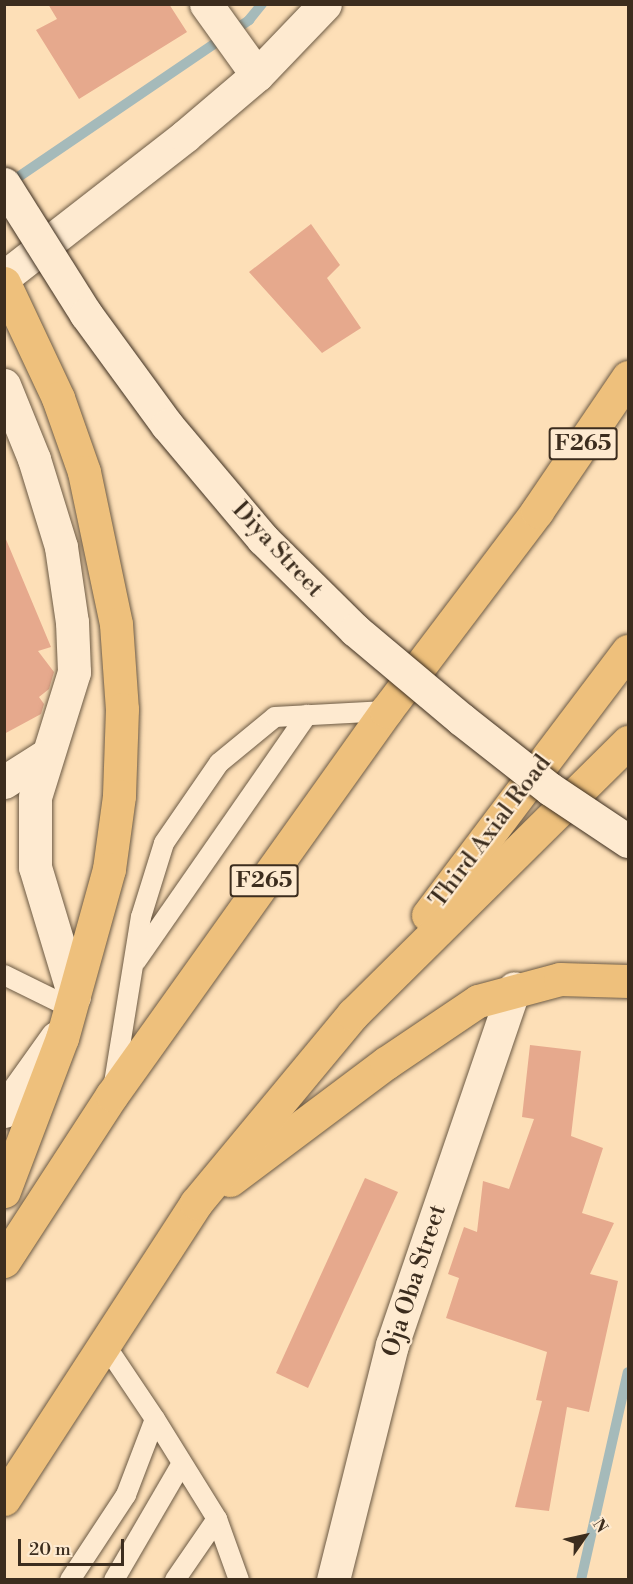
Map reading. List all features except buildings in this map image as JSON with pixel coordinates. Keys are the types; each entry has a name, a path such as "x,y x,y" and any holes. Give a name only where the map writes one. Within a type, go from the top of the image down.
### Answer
{"highway":[{"path":"4,284 58,398 104,550 116,624 122,709 119,796 109,870 70,1009 4,1191"},
{"name":"F265","path":"4,1261 112,1095 386,711 537,511 628,377"},
{"path":"537,511 628,414"},
{"name":"Third Axial Road","path":"352,1014 628,651"},
{"path":"4,1499 196,1203 352,1014 628,742"},
{"path":"196,1203 444,1021 514,988 560,979 628,981"}],"street":[{"path":"4,277 82,220 257,75 325,4"},
{"path":"220,25 257,75"},
{"name":"Diya Street","path":"4,184 92,323 167,425 263,539 355,630 452,712 550,789 628,841"},
{"path":"4,385 34,459 61,547 72,622 74,672 61,722 45,756 35,797 35,867 70,1009 4,1111"},
{"path":"4,782 45,756"},
{"name":"Oja Oba Street","path":"333,1580 392,1345 514,988"}],"lane":[{"path":"112,1095 141,916 164,843 219,763 275,717 386,711"},
{"path":"132,967 307,715"},
{"path":"4,975 70,1009"},
{"path":"104,1343 155,1419 181,1465 217,1519 237,1578"},
{"path":"70,1580 126,1495 155,1419"},
{"path":"114,1580 181,1465"},
{"path":"175,1580 217,1519"}],"waterway":[{"path":"8,184 249,20 262,4"},
{"path":"581,1580 628,1372"}]}
